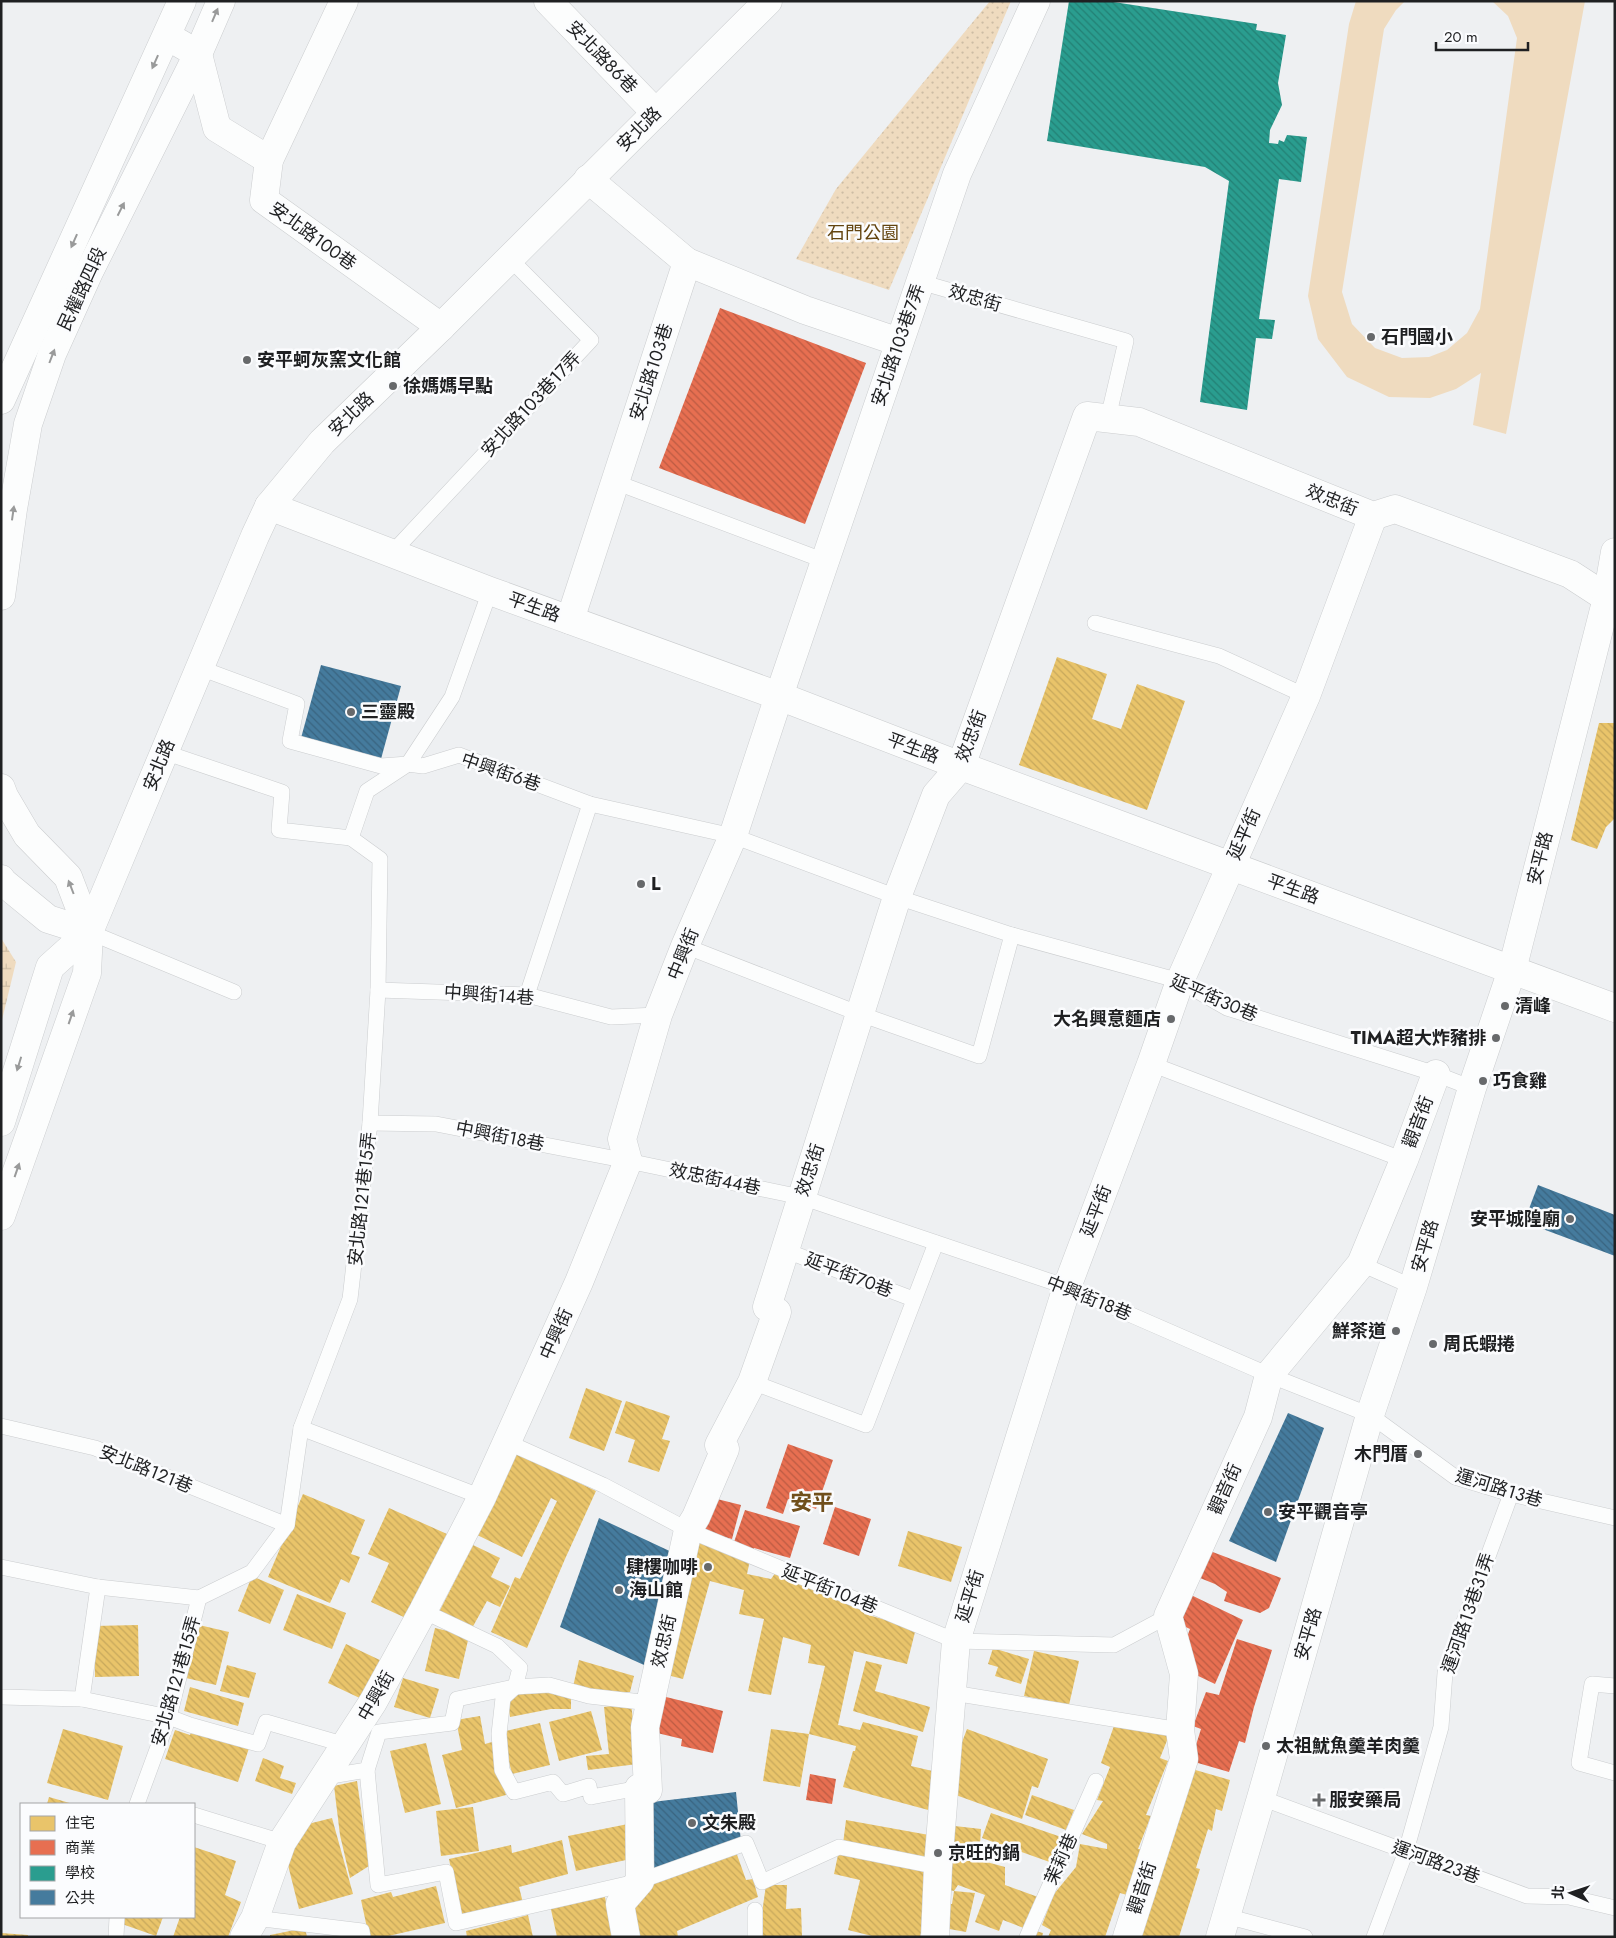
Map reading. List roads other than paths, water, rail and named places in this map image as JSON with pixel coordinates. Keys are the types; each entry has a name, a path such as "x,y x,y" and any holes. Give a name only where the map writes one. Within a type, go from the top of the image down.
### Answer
{"street":[{"name":"民權路四段","path":"1,400 182,1"},
{"name":"民權路四段","path":"1,596 28,424 52,354 89,272 198,54 221,1"},
{"name":"安北路100巷","path":"344,1 269,160 264,200 441,327"},
{"name":"安北路86巷","path":"548,1 656,112"},
{"name":"安北路","path":"1,1216 87,973 89,932 269,506 322,442 441,327 768,1"},
{"name":"安北路103巷7弄","path":"779,696 957,174 1036,1"},
{"path":"167,36 198,54 218,128 269,160"},
{"path":"588,179 687,262 805,310 899,342"},
{"name":"安北路103巷","path":"570,620 687,262"},
{"name":"效忠街","path":"639,1788 648,1790 645,1727 688,1530 725,1449 719,1445 752,1382 777,1312 767,1307 897,896 936,795 961,766 1087,416 1138,422 1373,516 1395,509 1570,574 1611,602"},
{"name":"平生路","path":"269,506 490,591 779,696 961,766 1615,1008"},
{"name":"延平街","path":"935,1937 938,1867 956,1641 1067,1287 1151,1064 1180,981 1229,866 1306,696 1373,516"},
{"name":"安平路","path":"1223,1926 1370,1415 1414,1287 1472,1088 1512,970 1611,602 1615,552"},
{"name":"中興街","path":"249,1928 282,1842 373,1702 424,1611 482,1497 580,1282 628,1161 622,1139 658,1015 685,946 733,836 779,696"},
{"path":"1,788 27,835 68,877 89,932"},
{"path":"1,878 3,882 48,919 89,932"},
{"name":"安北路","path":"1,1122 50,967 89,932"},
{"name":"觀音街","path":"1127,1937 1184,1759 1180,1730 1184,1674 1168,1616 1258,1417 1269,1375 1361,1264 1404,1160 1436,1074"},
{"path":"626,1937 620,1904 640,1881 639,1788"}],"lane":[{"name":"安北路103巷17弄","path":"391,554 591,340 509,258"},
{"name":"效忠街","path":"920,282 1126,341 1108,418"},
{"path":"615,482 825,561"},
{"path":"164,752 282,792 279,830 351,838 367,791 408,764 452,697 490,591"},
{"path":"1095,623 1219,656 1306,696"},
{"name":"中興街6巷","path":"200,668 297,704 290,742 381,766 408,764 423,766 458,755 590,804 733,836 897,896"},
{"path":"527,995 590,804"},
{"name":"安北路121巷15弄","path":"137,1803 169,1717 199,1598 252,1572 287,1525 301,1428 350,1299 370,1123 378,990 380,860 351,838"},
{"name":"延平街30巷","path":"897,896 1012,935 1180,981 1227,1008 1436,1074 1472,1088"},
{"path":"89,932 234,992"},
{"path":"685,946 860,1014 979,1056 1012,935"},
{"name":"中興街14巷","path":"378,990 527,995 611,1017 658,1015"},
{"path":"1151,1064 1404,1160"},
{"name":"中興街18巷","path":"370,1123 436,1124 628,1161"},
{"name":"效忠街44巷","path":"628,1161 801,1198"},
{"name":"中興街18巷","path":"801,1198 1067,1287 1269,1375 1370,1415"},
{"path":"752,1382 866,1424 936,1243"},
{"name":"延平街70巷","path":"784,1250 913,1299"},
{"path":"1361,1264 1414,1287"},
{"name":"運河路13巷","path":"1370,1415 1455,1477 1511,1494 1615,1518"},
{"name":"安北路121巷","path":"1,1426 95,1448 287,1525"},
{"path":"301,1428 482,1497"},
{"name":"延平街104巷","path":"507,1442 603,1485 688,1530 956,1641 1114,1645 1168,1616"},
{"name":"運河路13巷31弄","path":"1374,1937 1406,1851 1441,1727 1445,1673 1511,1494"},
{"path":"1,1567 98,1586 199,1598"},
{"path":"82,1699 98,1586"},
{"path":"424,1611 497,1646 520,1668 514,1687 503,1698 499,1734 502,1770 514,1792 553,1782 563,1794 589,1786 590,1797 639,1788"},
{"path":"1615,1686 1592,1684 1579,1763 1615,1773"},
{"path":"650,1702 589,1696 549,1685 514,1687 457,1699 452,1723 379,1732 367,1770 378,1885 446,1872 456,1923 640,1881 746,1843 762,1882 839,1847 938,1867"},
{"path":"953,1693 1180,1730"},
{"path":"1,1697 82,1699 169,1717 190,1725 258,1744 266,1722 346,1745"},
{"path":"325,1777 367,1770"},
{"name":"茉莉巷","path":"1027,1937 1096,1781"},
{"name":"運河路23巷","path":"1261,1798 1526,1896 1569,1897 1615,1908"},
{"path":"195,1815 282,1842"},
{"path":"755,1910 755,1937"},
{"path":"116,1918 116,1937"},
{"path":"1223,1926 1305,1937"},
{"path":"249,1928 362,1931 363,1937"}],"place":[{"name":"石門國小","path":"1371,337"},
{"name":"安平蚵灰窯文化館","path":"247,360"},
{"name":"徐媽媽早點","path":"393,386"},
{"name":"三靈殿","path":"351,712"},
{"name":"L","path":"641,884"},
{"name":"清峰","path":"1505,1006"},
{"name":"大名興意麵店","path":"1171,1019"},
{"name":"TIMA超大炸豬排","path":"1496,1038"},
{"name":"巧食雞","path":"1483,1081"},
{"name":"安平城隍廟","path":"1570,1219"},
{"name":"鮮茶道","path":"1396,1331"},
{"name":"周氏蝦捲","path":"1433,1344"},
{"name":"木門厝","path":"1418,1454"},
{"name":"安平觀音亭","path":"1268,1512"},
{"name":"肆樓咖啡","path":"708,1567"},
{"name":"海山館","path":"619,1590"},
{"name":"太祖魷魚羹羊肉羹","path":"1266,1746"},
{"name":"服安藥局","path":"1319,1800"},
{"name":"文朱殿","path":"692,1823"},
{"name":"京旺的鍋","path":"938,1853"}],"district":[{"name":"安平","path":"812,1502"}],"park label":[{"name":"石門公園","path":"863,233"}]}
